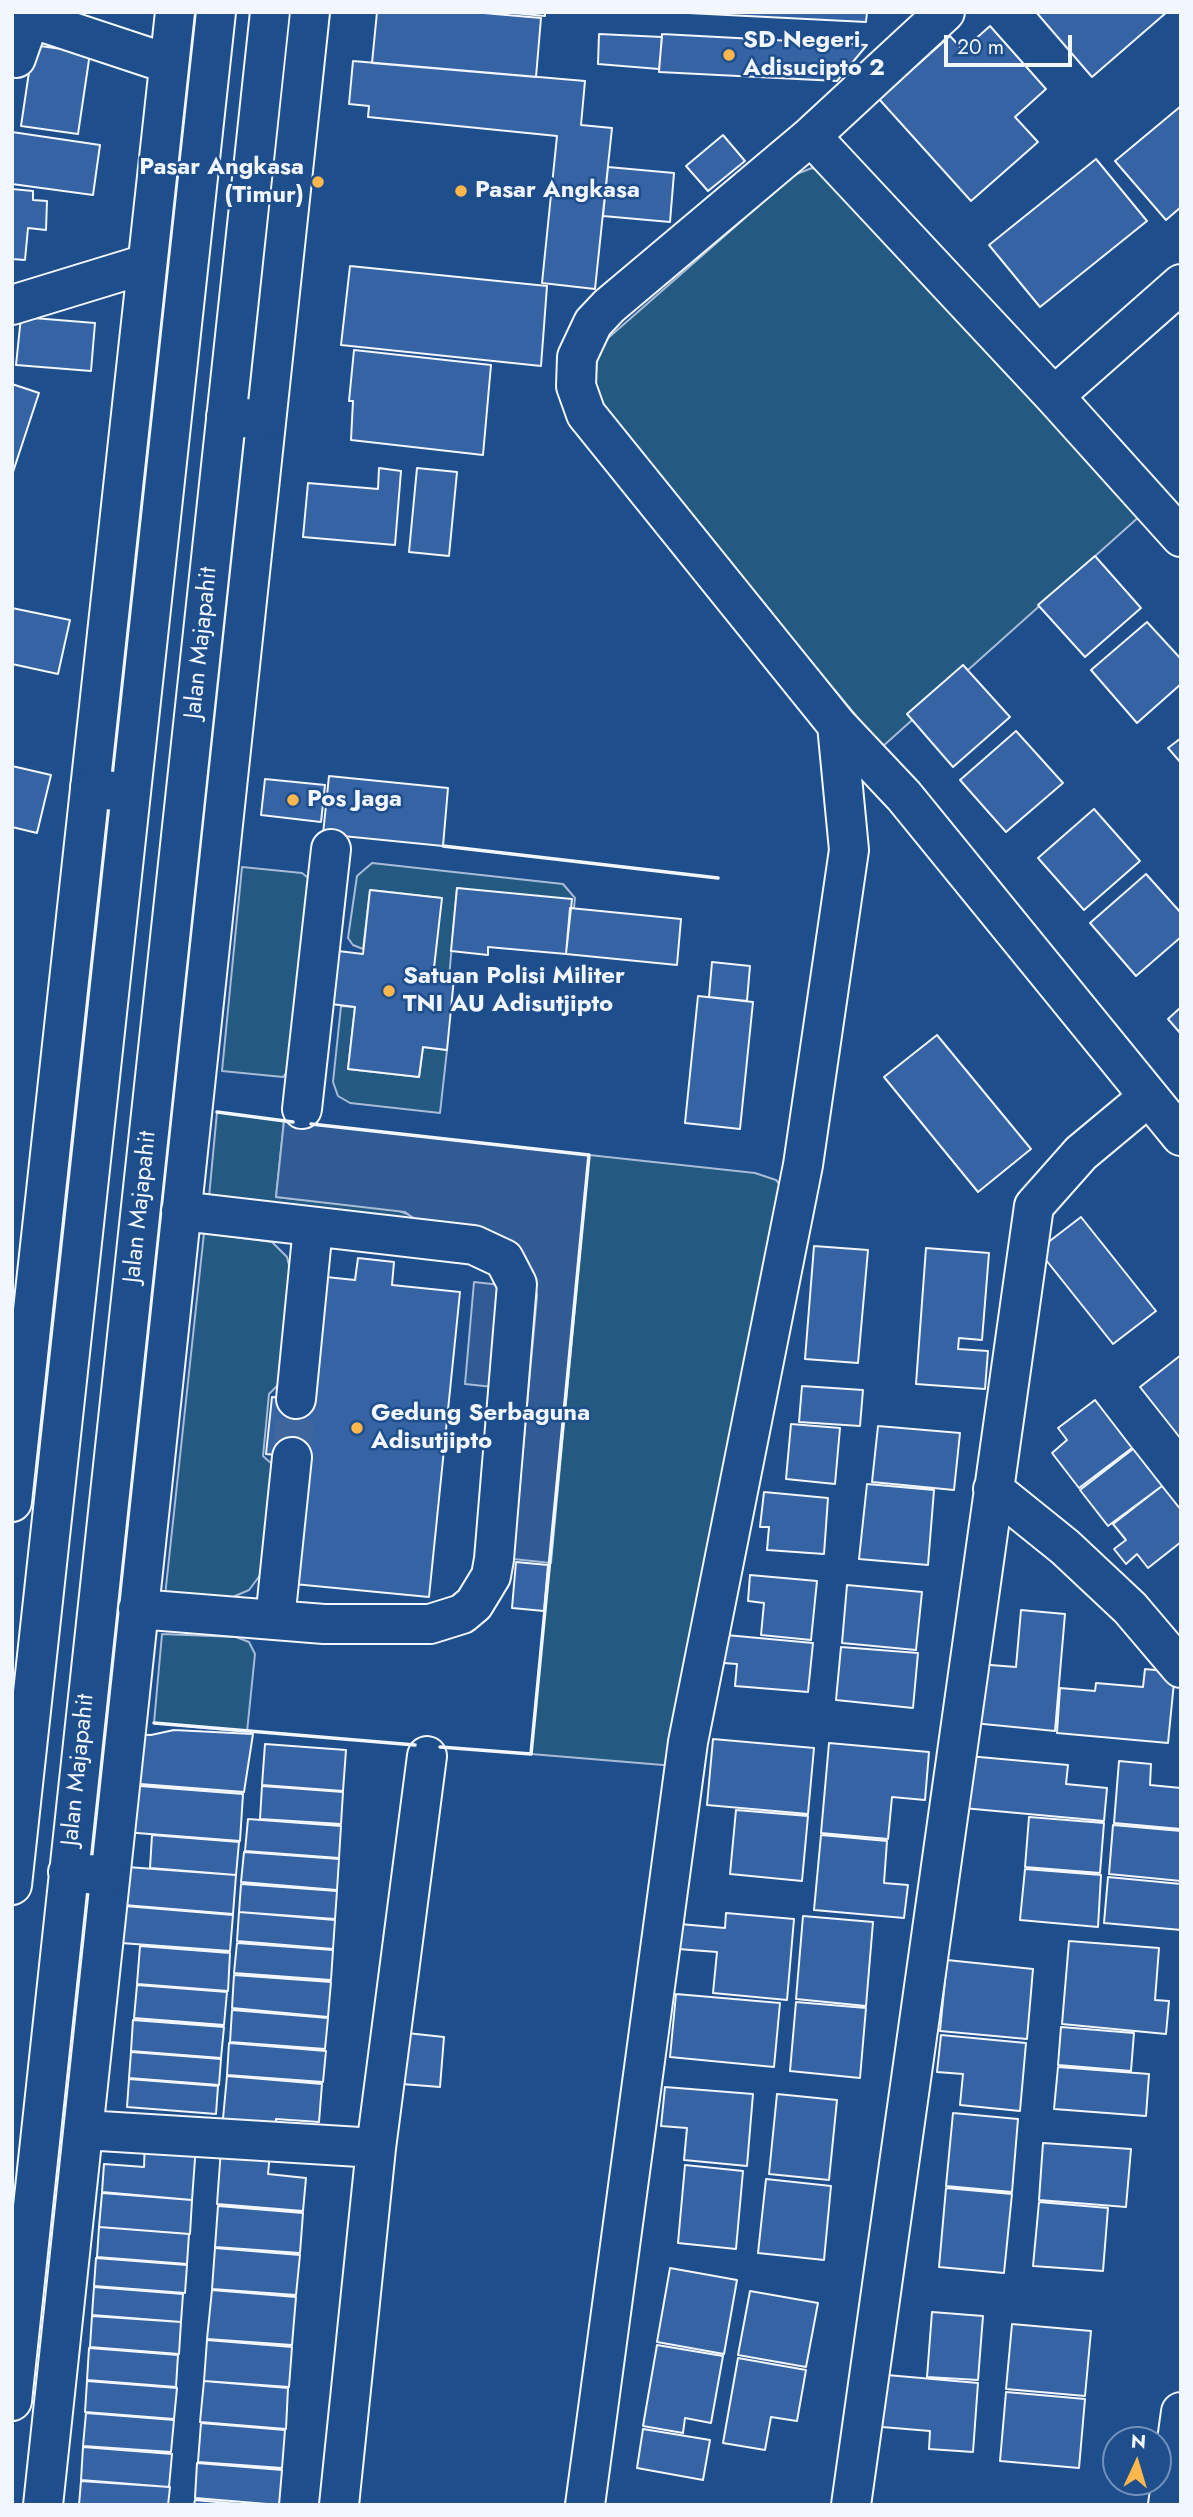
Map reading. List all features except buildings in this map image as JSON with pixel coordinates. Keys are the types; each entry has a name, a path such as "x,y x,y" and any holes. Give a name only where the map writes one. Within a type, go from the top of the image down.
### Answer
{"main road":[{"path":"12,1502 175,12"},
{"path":"12,1885 216,12"},
{"name":"Jalan Majapahit","path":"12,2401 270,12"},
{"path":"43,2505 84,2130 108,1876 310,12"},
{"path":"945,12 811,136 609,306 593,323 577,357 576,386 586,414 837,724 904,796 1147,1098 1181,1136"},
{"path":"16,58 30,19 169,64"},
{"path":"811,136 1054,396 1181,537"},
{"path":"12,305 146,264"},
{"path":"1054,396 1181,284"},
{"path":"226,416 264,420"},
{"path":"584,2505 688,1742 803,1166 849,850 837,724"},
{"path":"90,788 130,793"},
{"path":"302,1109 331,849"},
{"path":"851,2505 1034,1206 1081,1153 1147,1098"},
{"path":"138,1609 275,1620 413,1626 448,1620 474,1604 491,1576 494,1559 517,1284 504,1259 474,1245 181,1211"},
{"path":"296,1399 313,1227"},
{"path":"275,1620 292,1457"},
{"path":"993,1489 1065,1547 1130,1608 1181,1668"},
{"path":"339,2505 376,2148 427,1756"},
{"path":"68,1872 108,1876"},
{"path":"84,2130 376,2148"},
{"path":"1168,2505 1181,2412"}],"shaded area":[{"path":"812,168 822,170 1141,515 882,747 604,412 595,395 597,354 607,339 794,175"},
{"path":"372,863 563,884 575,898 574,908 457,888 449,978 433,976 441,898 370,890 363,949 353,945 348,938 357,876"},
{"path":"242,867 302,873 312,881 291,1068 283,1077 222,1071"},
{"path":"341,1006 355,1007 348,1069 419,1077 423,1047 447,1050 440,1113 350,1103 338,1096 333,1082"},
{"path":"217,1112 284,1121 276,1197 397,1210 419,1222 209,1197"},
{"path":"284,1121 589,1155 551,1563 513,1559 537,1296 534,1278 419,1222 405,1212 276,1197"},
{"path":"589,1155 755,1173 776,1180 781,1186 699,1768 531,1754"},
{"path":"204,1233 272,1242 287,1257 290,1269 279,1384 269,1394 263,1456 273,1465 264,1570 249,1590 226,1600 165,1596"},
{"path":"474,1282 501,1285 493,1387 465,1384"},
{"path":"162,1634 236,1637 249,1642 255,1654 247,1732 154,1723"}],"tunnel":[{"path":"292,1457 296,1399"}],"wall":[{"path":"443,846 718,878"},
{"path":"217,1112 293,1122"},
{"path":"311,1124 589,1155 531,1754 440,1747"},
{"path":"154,1723 415,1745"}],"place":[{"name":"SD Negeri Adisucipto 2","path":"729,55"},
{"name":"Pasar Angkasa (Timur)","path":"318,182"},
{"name":"Pasar Angkasa","path":"461,191"},
{"name":"Pos Jaga","path":"293,800"},
{"name":"Satuan Polisi Militer TNI AU Adisutjipto","path":"389,991"},
{"name":"Gedung Serbaguna Adisutjipto","path":"357,1428"}]}
